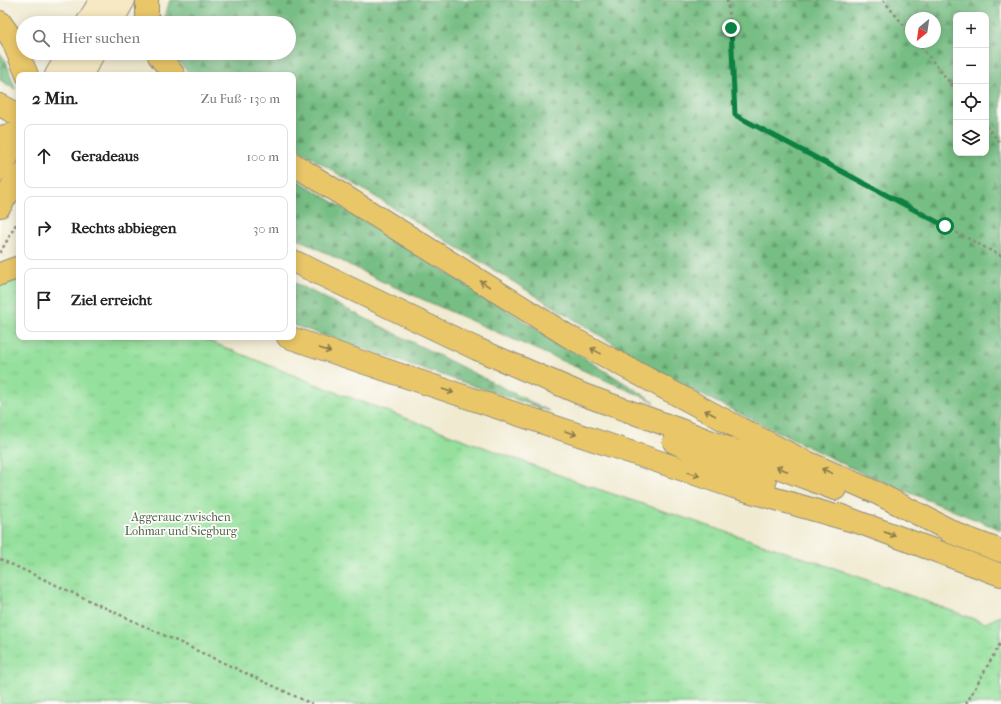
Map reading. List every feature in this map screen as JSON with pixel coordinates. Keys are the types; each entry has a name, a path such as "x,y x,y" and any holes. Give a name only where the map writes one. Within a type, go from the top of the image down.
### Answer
{"main road":[{"path":"91,16 101,0"},
{"path":"115,16 124,0"},
{"path":"147,0 147,16"},
{"path":"0,22 12,39 16,48"},
{"path":"21,60 27,72"},
{"path":"58,72 66,60"},
{"path":"83,72 90,60"},
{"path":"162,60 172,72"},
{"path":"0,104 16,113"},
{"path":"0,137 16,134"},
{"path":"0,169 16,143"},
{"path":"296,166 568,336 741,429 800,459 877,493 963,537"},
{"path":"0,206 16,181"},
{"path":"296,261 477,349 584,395 1001,551"},
{"path":"0,274 16,268"},
{"path":"296,340 734,487 853,521"},
{"path":"584,395 675,442 740,473 853,521 1001,575"}],"path":[{"path":"727,0 731,28 735,115 1001,256"},
{"path":"883,0 905,27"},
{"path":"922,48 953,86"},
{"path":"989,130 1001,144"},
{"path":"0,253 16,224"},
{"path":"0,559 312,704"},
{"path":"966,704 1001,642"}],"green space":[{"path":"170,0 1001,0 1001,530 864,474 679,384 296,148 296,72 188,72 177,60 296,60 296,16 165,16"},
{"path":"0,53 6,61 15,89 0,80"},
{"path":"296,179 655,402 379,280 296,238"},
{"name":"Aggeraue zwischen Lohmar und Siegburg","path":"16,277 16,340 206,340 338,393 586,485 837,569 985,623 1001,616 1001,704 0,704 0,284"},
{"path":"296,284 549,411 296,326"}],"route":[{"path":"731,28 735,115 945,226"}]}
